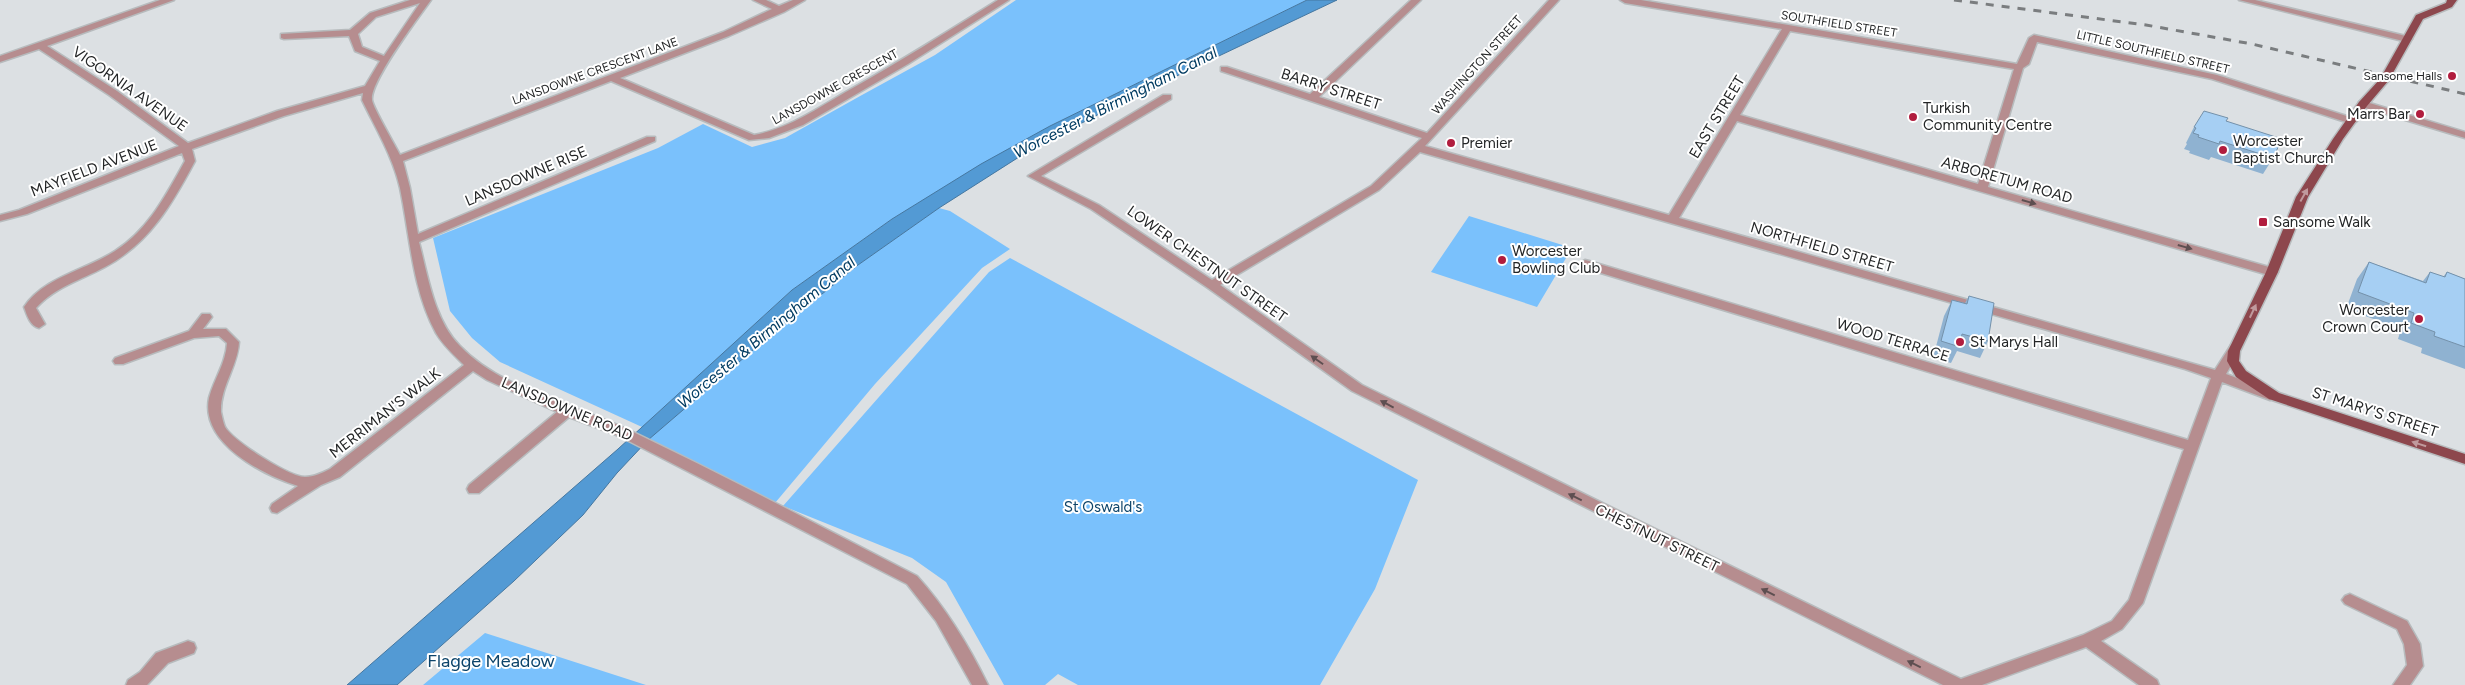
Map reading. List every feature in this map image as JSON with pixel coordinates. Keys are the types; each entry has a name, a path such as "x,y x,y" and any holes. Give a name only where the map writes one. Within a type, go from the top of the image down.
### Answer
{"main road":[{"path":"2235,350 2272,272 2302,198 2338,139 2363,104 2384,80 2419,16 2450,5 2452,0"},
{"name":"ST MARY'S STREET","path":"2235,350 2233,361 2241,374 2274,396 2465,459"}],"street":[{"path":"0,59 169,0"},
{"path":"284,36 353,33 373,15 419,0"},
{"path":"369,88 426,0"},
{"path":"758,0 781,10"},
{"name":"LANSDOWNE CRESCENT LANE","path":"397,160 529,108 614,79 781,10 800,0"},
{"name":"LANSDOWNE CRESCENT","path":"614,79 753,138 776,135 918,55 1004,0"},
{"path":"1311,99 1416,0"},
{"name":"WASHINGTON STREET","path":"1212,286 1376,188 1419,148 1554,0"},
{"name":"SOUTHFIELD STREET","path":"1625,0 2019,66"},
{"path":"2243,0 2407,39"},
{"name":"EAST STREET","path":"1672,220 1786,28"},
{"path":"353,33 358,50 386,60"},
{"name":"LITTLE SOUTHFIELD STREET","path":"2019,66 2024,64 2034,38 2214,77 2352,121"},
{"name":"VIGORNIA AVENUE","path":"39,324 32,316 30,307 38,297 122,252 142,237 157,220 190,161 186,148 113,93 41,46"},
{"path":"1982,188 2019,66"},
{"name":"BARRY STREET","path":"1224,69 1429,137"},
{"name":"MAYFIELD AVENUE","path":"0,218 23,212 186,148 319,100 369,88"},
{"name":"LANSDOWNE ROAD","path":"369,88 367,100 397,160 413,240 429,301 442,332 454,348 472,365 492,377 649,445 912,580 938,609 956,638 980,685"},
{"name":"LOWER CHESTNUT STREET","path":"1167,97 1033,176 1095,207 1212,286 1357,388"},
{"path":"2363,104 2465,135"},
{"name":"ARBORETUM ROAD","path":"1734,117 2272,272"},
{"name":"LANSDOWNE RISE","path":"413,240 651,139"},
{"name":"NORTHFIELD STREET","path":"1419,148 2180,363 2274,396"},
{"name":"WOOD TERRACE","path":"1585,264 2193,447"},
{"path":"193,334 206,318"},
{"path":"119,361 193,334 222,332 233,342 233,351 215,402 215,417 220,431 254,460 301,482 316,481"},
{"path":"1962,685 2088,640 2117,625 2135,603 2218,376 2235,350"},
{"name":"MERRIMAN'S WALK","path":"277,508 316,481 335,473 472,365"},
{"name":"CHESTNUT STREET","path":"1357,388 1958,685"},
{"path":"474,489 567,411"},
{"path":"2350,600 2402,625 2412,644 2415,666 2401,685"},
{"path":"2088,640 2151,685"},
{"path":"134,685 146,677 162,658 188,648"}],"green space":[{"path":"1016,0 1307,0 1050,126 892,219 792,290 642,427 500,362 472,338 450,311 433,238 658,148 703,124 752,147 785,138 935,55"},
{"path":"939,208 950,211 1010,249 982,268 875,384 775,503 648,440 760,344 858,265"},
{"name":"Worcester Bowling Club","path":"1469,216 1572,248 1537,307 1431,272"},
{"name":"St Oswald's","path":"1010,258 1418,480 1375,589 1320,685 1078,685 1058,674 1045,685 1004,685 946,582 912,558 783,506 989,272"},
{"name":"Flagge Meadow","path":"485,633 646,685 423,685"}],"water":[{"name":"Worcester & Birmingham Canal","path":"1307,0 1337,0 1126,100 1030,150 939,208 858,265 760,344 648,440 617,473 583,515 514,581 397,685 347,685 618,449 792,290 892,219 981,164 1050,126"}],"building":[{"path":"2204,111 2228,118 2226,121 2282,139 2273,158 2220,141 2219,144 2198,137 2199,135 2193,133 2196,128 2194,127"},
{"path":"2369,262 2426,283 2430,272 2445,277 2447,272 2465,279 2465,347 2434,336 2435,332 2411,323 2414,313 2358,292"},
{"path":"1969,296 1994,303 1988,341 1962,334 1960,347 1941,341 1952,300 1967,304"}],"railway":[{"path":"1954,0 2146,25 2252,44 2465,94"}],"place":[{"name":"Sansome Halls","path":"2452,76"},
{"name":"Marrs Bar","path":"2420,114"},
{"name":"Turkish Community Centre","path":"1913,117"},
{"name":"Premier","path":"1451,143"},
{"name":"Worcester Baptist Church","path":"2223,150"},
{"name":"Sansome Walk","path":"2263,222"},
{"name":"Worcester Bowling Club","path":"1502,260"},
{"name":"Worcester Crown Court","path":"2419,319"},
{"name":"St Marys Hall","path":"1960,342"}]}
